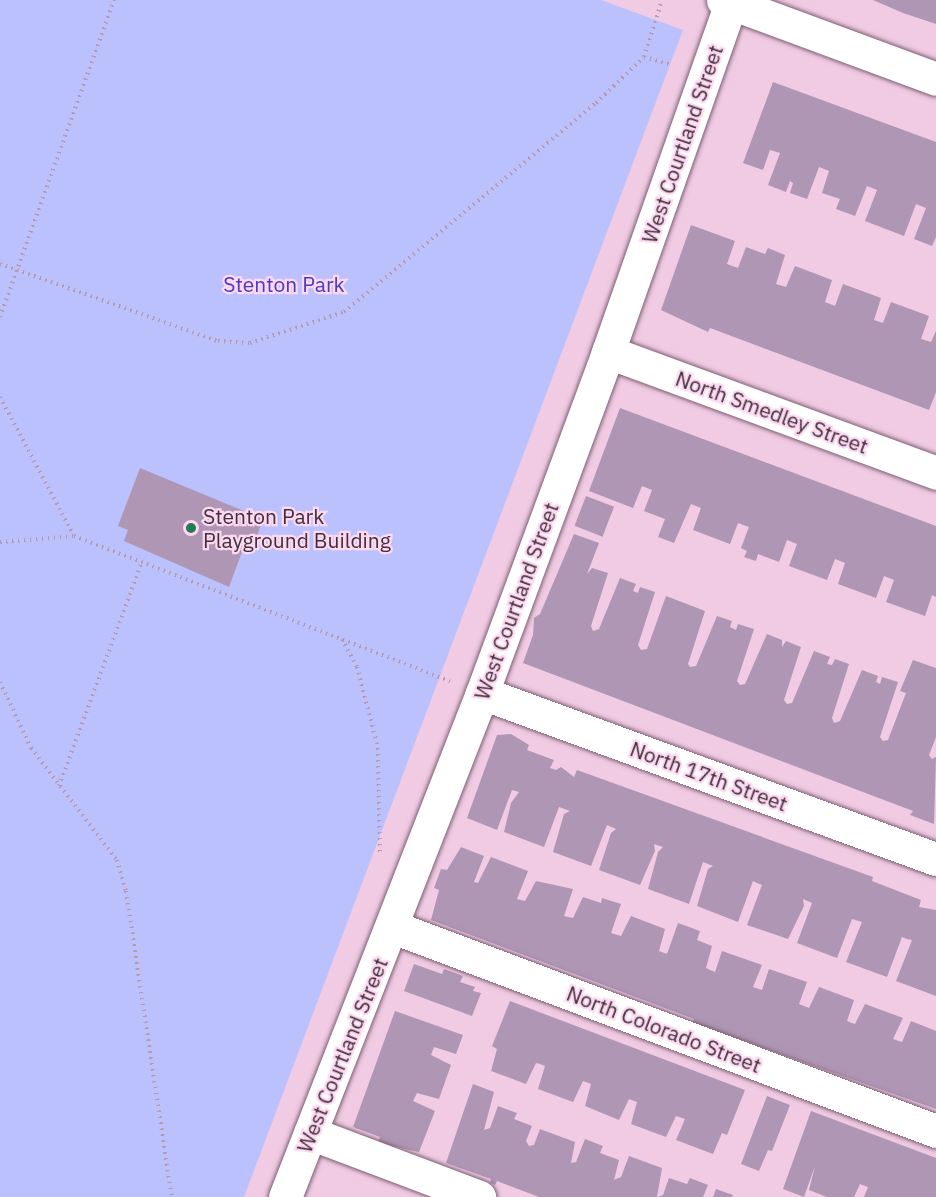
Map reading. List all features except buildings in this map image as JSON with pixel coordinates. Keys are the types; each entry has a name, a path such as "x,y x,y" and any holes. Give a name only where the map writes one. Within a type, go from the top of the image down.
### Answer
{"street":[{"path":"729,1 936,79"},
{"name":"West Courtland Street","path":"285,1197 393,927 482,693 608,352 729,1"},
{"name":"North Smedley Street","path":"608,352 936,473"},
{"name":"North 17th Street","path":"482,693 936,859"},
{"name":"North Colorado Street","path":"393,927 936,1131"},
{"path":"310,1133 479,1197"}],"path":[{"path":"0,317 114,0"},
{"path":"0,264 218,341 250,343 344,312 596,103 644,57 662,0"},
{"path":"0,397 74,536"},
{"path":"0,542 74,536 482,693"},
{"path":"59,786 142,562"},
{"path":"342,639 357,667 378,747 377,838 381,860"},
{"path":"0,682 31,748 59,786 96,828 117,860 126,891 172,1197"}],"green space":[{"name":"Stenton Park","path":"0,0 601,0 683,30 244,1197 0,1197"}],"place":[{"name":"Stenton Park Playground Building","path":"191,528"}]}
